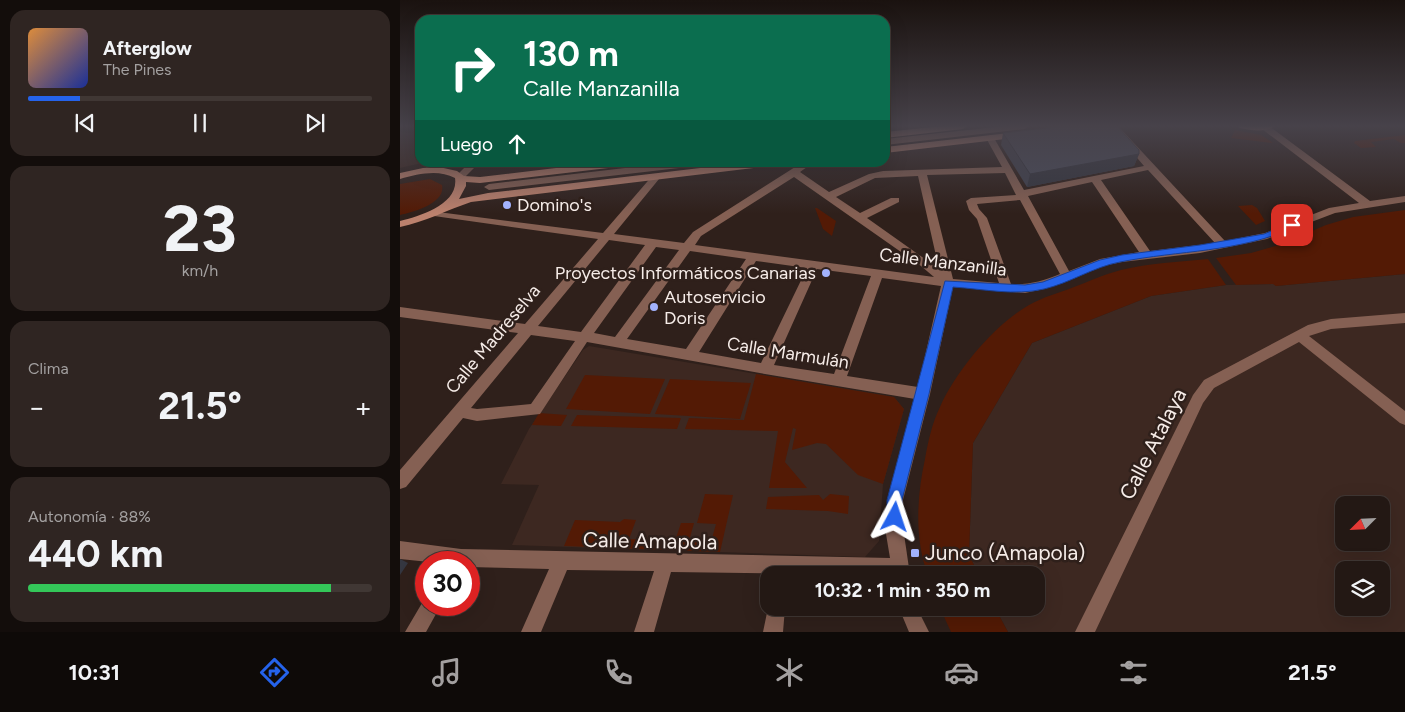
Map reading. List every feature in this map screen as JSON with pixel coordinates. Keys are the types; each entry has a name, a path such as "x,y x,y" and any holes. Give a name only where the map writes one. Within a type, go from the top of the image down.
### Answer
{"street":[{"path":"1000,155 1066,275"},
{"path":"1140,155 1223,245"},
{"path":"1305,155 1367,204"},
{"path":"427,171 434,167"},
{"path":"460,178 471,167"},
{"path":"400,176 427,171 448,171 460,178 480,180 591,167"},
{"path":"489,187 663,167"},
{"path":"400,224 469,199 740,167"},
{"path":"782,167 788,173 783,179"},
{"path":"618,342 697,234 803,167"},
{"path":"1007,288 982,218 974,210 971,201 1022,195 1150,167"},
{"path":"829,196 872,176 1008,170"},
{"path":"795,173 925,263 948,283"},
{"path":"899,566 895,534 895,500 923,394 948,283 922,173"},
{"name":"Calle Madreselva","path":"400,482 406,467 458,411 656,176"},
{"path":"438,210 460,192 462,185 460,178"},
{"path":"1095,179 1147,255"},
{"name":"Calle Manzanilla","path":"438,210 652,244 878,272 948,283 1025,288 1044,285 1100,263 1223,245 1267,236 1333,210 1405,199"},
{"path":"861,218 895,200"},
{"path":"458,411 477,414 535,410 584,337 652,244"},
{"path":"690,355 753,257"},
{"path":"765,369 814,264"},
{"path":"839,380 878,272"},
{"name":"Calle Marmulán","path":"400,312 528,328 618,342 765,369 923,394"},
{"name":"Calle Atalaya","path":"1085,632 1198,399 1209,384 1313,328 1331,324 1405,318"},
{"path":"1299,335 1405,419"},
{"name":"Calle Amapola","path":"400,550 415,553"},
{"name":"Calle Amapola","path":"480,560 665,563 760,569"},
{"path":"532,632 562,561"},
{"path":"644,632 665,563"},
{"path":"415,632 425,616"},
{"path":"773,632 775,616"},
{"path":"912,616 919,632"}],"shaded area":[{"path":"400,155 415,155 415,165 400,168"},
{"path":"430,179 442,185 439,197 428,206 400,215 400,184"},
{"path":"1252,205 1257,208 1265,221 1256,225 1238,206"},
{"path":"815,208 836,221 832,236 823,229"},
{"path":"1405,210 1405,274 1276,286 1273,284 1236,285 1216,258 1251,253 1279,245 1326,225 1353,217"},
{"path":"1208,259 1226,285 1151,296 1032,343 973,443 969,555 974,566 925,566 920,547 918,517 920,487 927,446 940,407 966,364 1003,324 1029,305 1045,297 1121,270 1153,264"},
{"path":"1405,274 1405,632 1008,632 999,616 1045,616 1045,566 974,566 969,555 973,443 1032,343 1151,296 1226,285 1274,284 1276,286"},
{"path":"589,346 894,397 904,409 883,484 879,541 865,557 512,545 539,485 501,484 529,429 583,350"},
{"path":"756,374 894,397 904,409 883,484 858,475 826,444 817,443 792,450 796,429 793,428 785,462 807,488 769,488 778,431 685,429 689,418 744,420"},
{"path":"585,375 665,379 650,414 566,409"},
{"path":"670,379 751,383 740,419 655,414"},
{"path":"539,413 567,415 561,426 532,425"},
{"path":"577,415 681,418 677,429 571,426"},
{"path":"705,494 733,495 720,552 564,546 575,520 620,522 624,519 636,520 629,539 675,541 681,523 694,523 689,541 711,542 716,524 697,523"},
{"path":"830,494 849,496 848,514 828,511 766,509 768,497 819,495 823,500"},
{"path":"944,616 999,616 1008,632 951,632"}],"building":[{"path":"1018,155 1131,155 1030,174"}],"place":[{"name":"Domino's","path":"507,205"},
{"name":"Proyectos Informáticos Canarias","path":"826,273"},
{"name":"Autoservicio Doris","path":"654,307"},
{"name":"Junco (Amapola)","path":"915,553"}],"route":[{"path":"895,517 895,500 923,394 948,283 1007,288 1044,285 1100,263 1122,258 1200,249 1267,236 1292,225"}]}
